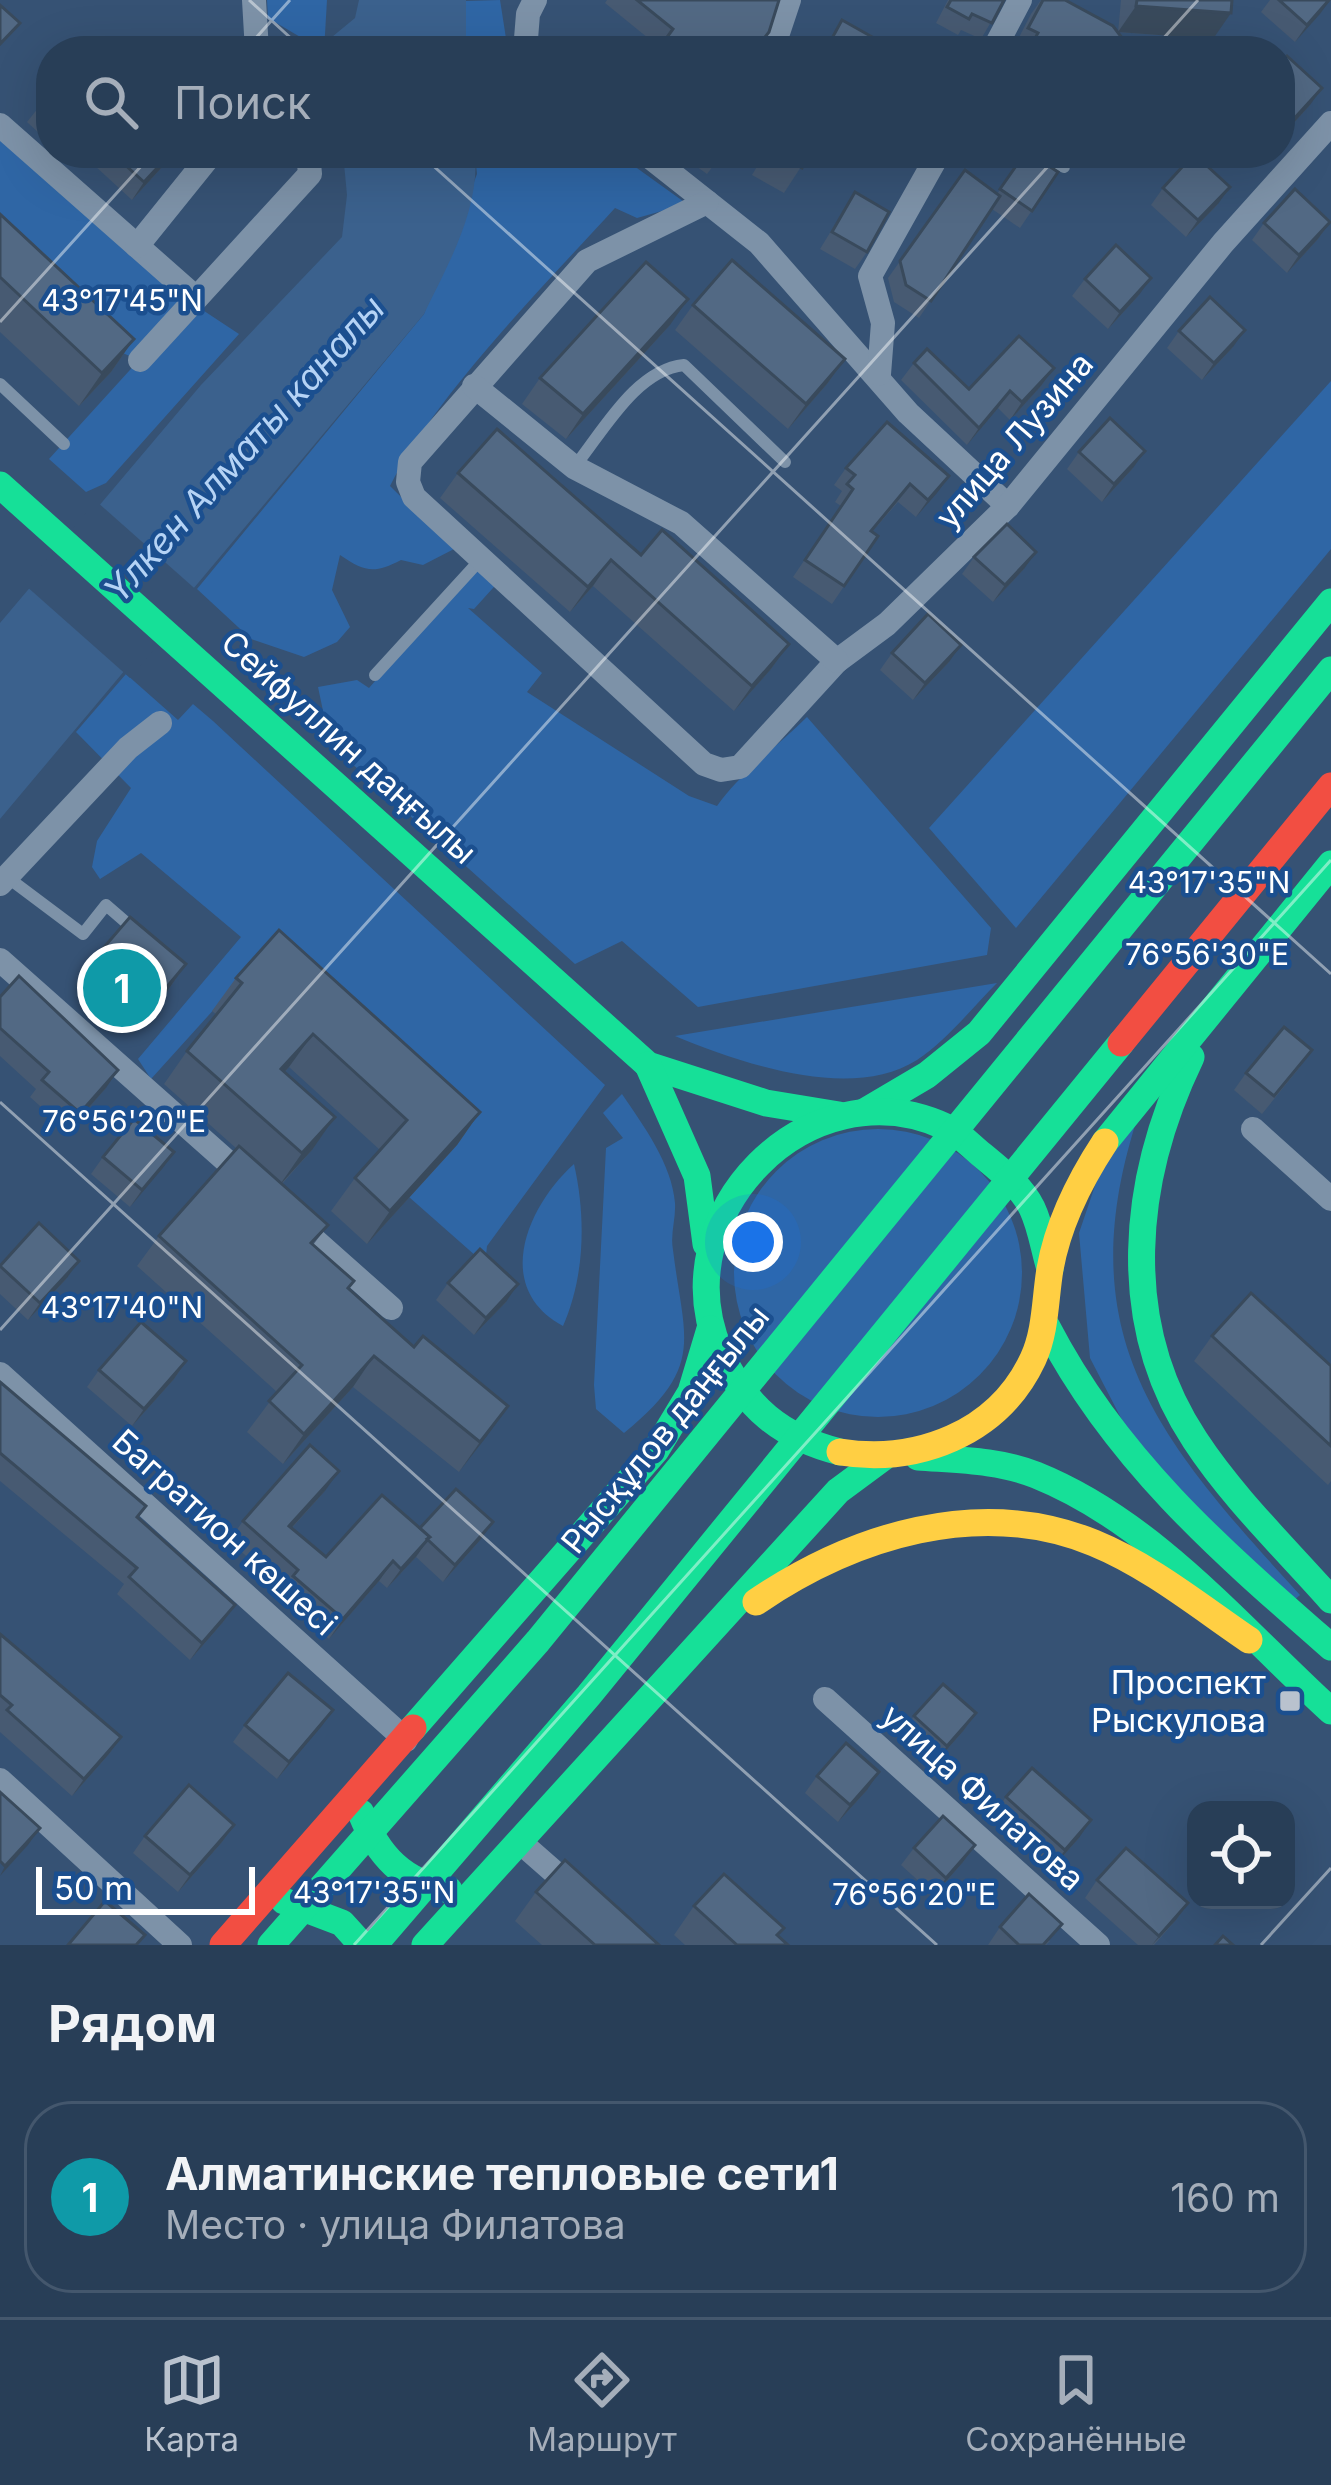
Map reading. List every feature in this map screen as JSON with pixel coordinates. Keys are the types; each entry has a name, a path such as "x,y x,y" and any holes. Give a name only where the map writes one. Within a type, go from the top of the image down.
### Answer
{"main road":[{"name":"Сейфуллин даңғылы","path":"2,487 649,1065 766,1103 852,1113"},
{"path":"1331,602 979,1033 927,1075 852,1113 797,1130 752,1164 726,1199 706,1244 703,1287 723,1368 748,1403 787,1434 836,1455 993,1463 1036,1475 1090,1502 1153,1549 1331,1711"},
{"name":"Рысқұлов даңғылы","path":"271,1945 553,1624 1331,670"},
{"path":"374,1945 590,1695 1331,786"},
{"path":"918,1457 988,1417 1018,1385 1047,1327 1050,1269 1076,1194 1104,1141 1331,864"},
{"path":"1228,991 1174,1088 1154,1150 1141,1224 1144,1311 1164,1385 1206,1453 1331,1600"},
{"name":"Сейфуллин даңғылы","path":"649,1065 698,1176 706,1244"},
{"path":"852,1113 931,1119 982,1146 1032,1206 1050,1269"},
{"path":"1047,1327 1074,1387 1113,1443 1194,1527 1331,1647"},
{"path":"223,1945 656,1450 691,1392 710,1329"},
{"path":"425,1945 838,1491 884,1457"},
{"path":"705,1641 821,1561 866,1543 973,1522 1071,1534 1127,1562 1249,1640"},
{"path":"358,1792 374,1844 411,1880 455,1890 480,1883"},
{"path":"261,1902 293,1900 320,1911 362,1945"}],"street":[{"path":"254,0 260,36"},
{"path":"526,36 535,0"},
{"path":"777,36 790,0"},
{"path":"1001,36 1020,0"},
{"name":"улица Лузина","path":"1295,163 1331,123"},
{"path":"0,125 36,157"},
{"path":"48,168 196,298"},
{"path":"136,246 200,168"},
{"path":"140,359 310,174 309,168"},
{"path":"664,168 759,243 908,412 1008,506"},
{"path":"879,374 884,322 870,276 931,168"},
{"name":"улица Лузина","path":"481,560 704,764 721,770 740,767 836,661 887,624 1008,506 1223,243 1290,168"},
{"path":"481,560 414,497 408,482 410,462 587,260 707,202"},
{"path":"474,386 574,467 681,523 836,661"},
{"path":"3,880 128,748 160,723"},
{"path":"0,960 391,1308"},
{"path":"1253,1129 1331,1199"},
{"name":"Багратион көшесі","path":"0,1374 406,1739"},
{"name":"улица Филатова","path":"825,1699 1098,1945"},
{"path":"0,1780 180,1945"},
{"path":"520,1842 591,1905"}],"lane":[{"path":"574,467 647,378 663,368 684,365 785,462"},
{"path":"0,384 64,444"},
{"path":"375,675 481,560"},
{"path":"3,880 83,934 106,905 156,949"}],"shaded area":[{"path":"267,0 327,0 325,36 299,36 268,18"},
{"path":"500,0 506,36 466,36 466,1"},
{"path":"0,125 36,158 36,168 46,168 192,303 239,334 106,483 86,492 49,459 139,360 104,345 0,249"},
{"path":"476,168 637,168 687,204 637,218 615,208 493,342 410,451 390,486 454,549 423,565 401,560 376,569 363,568 340,555 332,590 350,627 337,642 304,657 251,639 197,589 424,314"},
{"path":"1331,381 1331,549 1016,928 929,828"},
{"path":"481,559 502,578 474,609 468,608 542,673 527,692 689,796 717,806 807,717 991,928 987,955 698,1007 622,941 575,964 330,744 318,687 357,680 369,688"},
{"path":"126,674 178,720 193,704 213,721 605,1085 487,1246 485,1264 409,1197 456,1145 255,964 151,1079 138,1059 241,937 141,853 100,879 92,867 97,841 131,788 76,732"},
{"path":"997,983 917,1060 860,1078 763,1067 675,1036"},
{"path":"622,1094 655,1146 673,1188 672,1244 684,1330 678,1369 668,1389 624,1433 596,1409 594,1385 606,1148 623,1138 603,1113"},
{"path":"1139,1113 1119,1191 1113,1259 1120,1321 1139,1378 1167,1432 1204,1485 1300,1595 1292,1602 1137,1449 1090,1358 1079,1233 1100,1171"},
{"path":"878,1129 933,1140 980,1171 1011,1218 1022,1273 1011,1328 980,1375 933,1406 878,1417 823,1406 776,1375 745,1328 734,1273 745,1218 776,1171 823,1140"},
{"path":"574,1164 581,1246 576,1287 563,1326 541,1310 528,1291 524,1246 542,1202"}],"water":[{"path":"359,0 466,0 466,36 333,36 355,18"},
{"name":"Үлкен Алматы каналы","path":"344,168 475,168 467,216 424,314 0,819 0,623 201,385 342,237"}],"pier":[{"path":"96,501 201,594 130,678 25,585"}],"building":[{"path":"637,0 779,0 766,36 668,36 673,29"},
{"path":"951,0 1004,0 992,23 972,14 969,19 947,7"},
{"path":"1043,0 1065,0 1113,26 1121,36 1036,36 1028,28"},
{"path":"1137,0 1232,0 1231,13 1136,6"},
{"path":"1279,0 1329,0 1307,25"},
{"path":"0,5 20,23 0,44"},
{"path":"842,20 870,36 833,36"},
{"path":"1295,63 1322,88 1295,118"},
{"path":"129,168 157,168 144,182"},
{"path":"1015,168 1058,172 1032,211 1000,189"},
{"path":"1181,168 1209,168 1230,187 1198,220 1163,188"},
{"path":"965,170 1000,196 931,301 906,285 900,261"},
{"path":"1295,189 1330,222 1299,255 1264,223"},
{"path":"855,192 889,212 867,252 832,232"},
{"path":"0,214 134,339 102,373 0,277"},
{"path":"1116,245 1151,278 1120,312 1085,279"},
{"path":"732,260 845,359 806,404 693,305"},
{"path":"646,262 688,299 583,414 540,378"},
{"path":"1210,297 1245,330 1214,363 1179,331"},
{"path":"1019,336 1054,368 1022,402 1010,391 979,428 914,363 927,349 969,389"},
{"path":"1110,418 1145,451 1114,484 1079,452"},
{"path":"887,422 949,476 928,500 910,484 871,531 878,536 844,586 805,560 853,489 847,484 855,475 846,468"},
{"path":"497,429 641,555 662,530 789,644 752,686 611,560 588,587 458,473"},
{"path":"1007,524 1036,552 1005,585 974,557"},
{"path":"928,614 961,645 925,683 892,653"},
{"path":"130,917 186,964 150,1007 93,960"},
{"path":"279,930 480,1112 390,1211 355,1178 407,1120 313,1034 281,1069 335,1117 302,1153 187,1051 242,983 236,978"},
{"path":"19,976 118,1070 80,1113 42,1080 49,1072 0,1028 0,997"},
{"path":"1284,1027 1312,1050 1274,1096 1246,1073"},
{"path":"134,1119 174,1152 142,1190 103,1157"},
{"path":"239,1146 328,1225 311,1243 354,1281 348,1288 414,1347 423,1336 508,1406 480,1442 374,1356 304,1434 269,1401 302,1365 159,1236"},
{"path":"39,1223 79,1261 40,1303 0,1266"},
{"path":"480,1249 518,1284 486,1318 448,1283"},
{"path":"1251,1293 1331,1366 1331,1446 1212,1336"},
{"path":"141,1322 186,1361 144,1409 99,1370"},
{"path":"0,1382 146,1506 137,1517 235,1605 202,1643 129,1577 137,1568 0,1453"},
{"path":"310,1445 339,1471 289,1526 326,1557 382,1495 430,1537 401,1569 393,1561 343,1619 293,1576 298,1570 243,1521"},
{"path":"456,1489 493,1522 455,1565 420,1528"},
{"path":"0,1634 121,1737 84,1779 7,1710 12,1705 0,1695"},
{"path":"288,1673 333,1710 289,1762 245,1725"},
{"path":"943,1684 976,1713 947,1746 914,1716"},
{"path":"846,1743 879,1772 850,1805 817,1776"},
{"path":"1032,1768 1091,1820 1065,1850 1006,1797"},
{"path":"189,1785 234,1825 190,1875 145,1836"},
{"path":"0,1792 40,1828 5,1866 0,1861"},
{"path":"943,1816 975,1845 946,1878 914,1848"},
{"path":"1126,1848 1187,1904 1159,1936 1097,1880"},
{"path":"565,1860 659,1945 595,1945 536,1892"},
{"path":"724,1874 784,1928 777,1935 788,1945 737,1945 694,1906"},
{"path":"1029,1894 1062,1924 1043,1945 1019,1945 1000,1927"},
{"path":"105,1901 145,1935 136,1945 68,1945"}],"traffic: fast":[{"path":"0,485 648,1065 766,1103 839,1115"},
{"path":"866,1111 927,1075 979,1033 1331,602"},
{"path":"271,1945 538,1641 1331,670"},
{"path":"1105,1142 1331,864"},
{"path":"374,1945 589,1695 1121,1043"},
{"path":"1191,1057 1171,1104 1146,1201 1144,1299 1153,1348 1170,1395 1195,1440 1331,1600"},
{"path":"648,1065 697,1176 706,1244"},
{"path":"840,1452 800,1438 767,1417 741,1389 720,1352 707,1300 711,1250 729,1204 759,1164 798,1134 844,1116 894,1113 946,1127 1022,1193 1035,1215 1050,1269"},
{"path":"1047,1327 1074,1375 1138,1461 1211,1538 1331,1647"},
{"path":"413,1728 656,1450 691,1392 710,1329"},
{"path":"425,1945 838,1491 884,1457"},
{"path":"918,1457 1007,1466 1079,1495 1157,1548 1331,1711"},
{"path":"361,1813 375,1842 394,1865 418,1881 449,1890"},
{"path":"284,1901 342,1923 362,1945"}],"traffic: slow":[{"path":"840,1452 869,1455 926,1448 977,1425 1018,1385 1040,1337 1050,1269 1064,1219 1105,1142"},
{"path":"756,1602 834,1558 875,1542 918,1530 1006,1523 1050,1529 1115,1552 1249,1640"}],"traffic: jam":[{"path":"1121,1043 1331,786"},
{"path":"223,1945 413,1728"}],"place":[{"name":"Алматинские тепловые сети1","path":"122,988"},
{"name":"Проспект Рыскулова","path":"1290,1701"}]}
